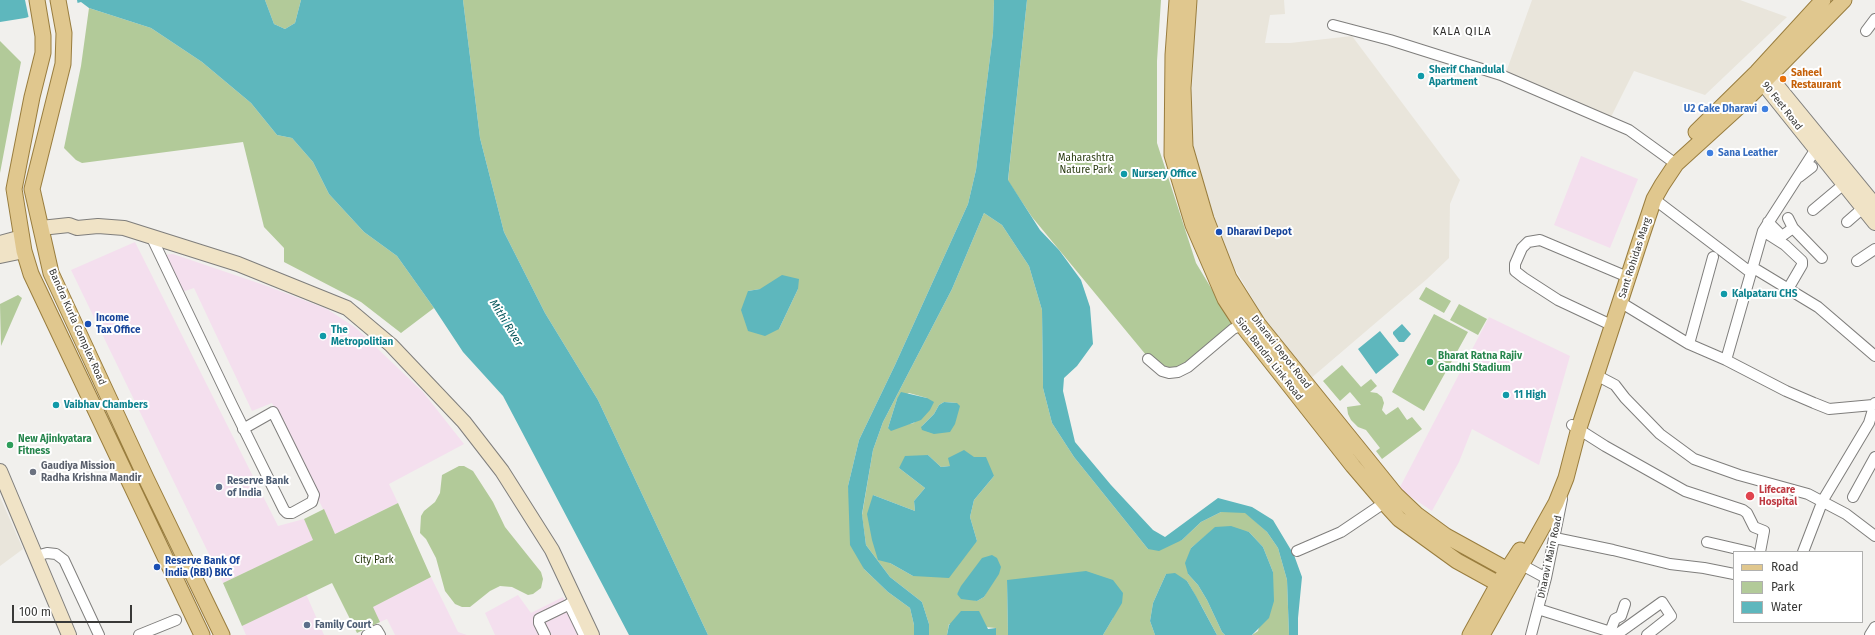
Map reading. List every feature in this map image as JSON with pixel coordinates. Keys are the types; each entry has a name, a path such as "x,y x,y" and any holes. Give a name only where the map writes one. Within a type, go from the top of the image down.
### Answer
{"main road":[{"name":"Bandra Kurla Complex Road","path":"36,0 43,36 42,60 32,98 14,189 23,244 37,286 202,635"},
{"name":"Bandra Kurla Complex Road","path":"58,0 64,33 63,64 32,189 51,273 222,635"},
{"name":"Sion Bandra Link Road","path":"1177,0 1173,55 1172,155 1193,225 1225,299 1242,325 1326,420 1342,452 1399,519 1467,568 1502,587"},
{"name":"Dharavi Depot Road","path":"1189,0 1183,88 1185,147 1206,220 1229,278 1258,324 1326,420 1354,442 1396,495 1416,514 1446,536 1515,569"},
{"name":"Sant Rohidas Marg","path":"1515,569 1548,502 1559,474 1620,302 1646,203 1658,176 1672,162 1743,103 1762,76 1787,59 1825,6 1844,0"},
{"name":"Sant Rohidas Marg","path":"1592,380 1607,323 1623,275 1654,199 1672,162"},
{"name":"Sant Rohidas Marg","path":"1515,569 1556,504 1566,478 1575,427"},
{"path":"1342,452 1354,442"},
{"path":"1470,635 1515,569"},
{"path":"1482,635 1502,587"}],"street":[{"path":"1866,31 1875,18"},
{"path":"1333,26 1390,40 1502,75 1629,130 1672,162"},
{"name":"90 Feet Road","path":"1762,76 1869,206 1874,220"},
{"name":"90 Feet Road","path":"1819,144 1843,183 1869,206"},
{"path":"1726,360 1765,226 1819,144"},
{"path":"1800,175 1812,167"},
{"path":"1813,208 1843,183"},
{"path":"1654,199 1751,270 1788,289 1818,307 1875,356"},
{"path":"1847,222 1869,206"},
{"path":"1765,226 1782,236 1790,223 1822,258"},
{"path":"42,233 69,225 77,228 98,226 124,228 245,267 347,308 387,342 464,422 502,471 552,550 584,635"},
{"path":"1765,226 1802,261 1802,265 1788,289"},
{"path":"151,236 243,429 284,510 287,513 292,513 312,502 314,495 273,412 243,429"},
{"path":"1607,323 1558,300 1529,282 1515,272 1515,264 1522,248 1528,242 1540,240 1623,275"},
{"path":"0,242 23,244"},
{"path":"0,256 23,244"},
{"path":"1857,261 1875,249"},
{"path":"1689,344 1713,257"},
{"path":"1620,302 1689,344 1726,360 1786,391 1830,409 1874,404 1873,421 1823,500 1803,551"},
{"path":"1148,359 1162,371 1169,373 1178,372 1188,367 1233,329 1242,325"},
{"path":"1592,380 1615,385 1625,398 1660,434 1694,459 1739,475 1808,494 1823,500 1846,514 1875,536"},
{"path":"1575,427 1685,491 1747,512 1754,527 1764,531 1760,551"},
{"path":"1853,496 1875,457"},
{"path":"0,471 69,635"},
{"name":"Dharavi Main Road","path":"1531,635 1555,538 1566,478"},
{"path":"1297,551 1341,532 1384,503"},
{"path":"1555,538 1670,564 1704,568 1733,574"},
{"path":"1706,542 1746,551"},
{"path":"36,556 47,553 56,554 64,560 99,635"},
{"path":"1515,569 1546,578"},
{"path":"1615,634 1662,602 1671,616 1646,635"},
{"path":"545,635 539,623 539,619 573,603"},
{"path":"573,603 592,635"},
{"path":"1615,634 1615,619 1621,616 1625,604"},
{"path":"1538,608 1615,634"},
{"path":"139,635 176,620"},
{"path":"1870,635 1875,627"},
{"path":"367,635 377,630 380,635"}],"shaded area":[{"path":"1195,0 1284,0 1285,14 1270,15 1265,43 1290,43 1352,36 1460,180 1450,204 1449,258 1427,279 1310,379 1269,327 1228,257 1207,210 1190,143"},
{"path":"1532,0 1740,0 1787,17 1705,95 1634,71 1610,119 1504,78"},
{"path":"1581,156 1638,179 1610,248 1554,225"},
{"path":"135,242 278,526 304,519 314,540 223,583 71,270"},
{"path":"173,254 267,286 327,309 356,328 423,392 464,444 389,484 398,503 335,534 272,403 252,411 194,288 182,292 164,255"},
{"path":"1489,317 1570,356 1539,465 1472,429 1459,462 1432,511 1399,489"},
{"path":"0,497 23,549 0,566"},
{"path":"431,577 458,632 467,635 395,635 387,619 380,622 372,607"},
{"path":"306,594 324,635 246,635 242,626"},
{"path":"518,595 531,613 563,597 581,635 495,635 485,613"}],"green space":[{"path":"265,0 301,0 295,23 285,29 274,24"},
{"path":"463,0 994,0 993,33 976,170 968,204 895,365 859,440 848,486 864,569 888,592 910,608 914,625 914,635 708,635 598,400 545,313 504,232 480,138","holes":["760,289 798,289 779,329 748,291"]},
{"name":"Maharashtra Nature Park","path":"1027,0 1161,0 1157,61 1157,143 1196,263 1234,326 1178,370 1158,364 1146,355 1032,217 1008,181"},
{"path":"89,8 151,28 202,62 251,103 277,135 292,138 313,162 329,194 364,232 397,256 434,308 401,333 361,302 284,262 284,248 264,227 243,142 82,163 76,160 64,148 81,66"},
{"path":"0,41 21,62 0,173"},
{"path":"984,213 1002,225 1029,266 1042,310 1043,388 1052,423 1074,457 1148,549 1182,540 1201,522 1221,512 1245,512 1267,532 1278,548 1287,580 1289,635 1252,635 1258,631 1273,572 1263,547 1249,532 1215,528 1191,548 1188,574 1198,585 1222,632 1225,635 1217,635 1187,581 1166,574 1153,603 1150,621 1155,635 1103,635 1113,618 1007,580 1008,635 996,635 996,628 949,624 947,635 929,635 929,624 922,602 890,577 866,545 862,515 873,450 883,422 952,289","holes":["909,393 927,398 914,423 888,428 897,399","944,402 957,403 921,427 934,414 939,405","928,455 941,467 950,466 994,476 974,500 970,517 977,541 913,576 890,563 873,495 915,511 914,501 925,488 899,468","971,575 990,585 984,597 977,601 957,594"]},
{"path":"1426,287 1451,301 1444,313 1419,299"},
{"path":"18,295 22,298 1,346 0,304"},
{"path":"1459,304 1487,319 1478,335 1450,320"},
{"name":"Bharat Ratna Rajiv Gandhi Stadium","path":"1434,314 1468,332 1424,411 1392,392"},
{"path":"1342,365 1361,387 1371,379 1377,386 1370,392 1377,393 1382,397 1384,403 1382,410 1386,415 1398,407 1407,420 1412,417 1422,429 1382,459 1376,451 1380,448 1366,430 1358,427 1351,420 1348,414 1347,407 1361,405 1350,392 1340,401 1323,381"},
{"path":"459,466 464,466 473,471 493,502 505,527 541,572 543,579 541,588 533,594 528,595 512,587 500,586 490,591 470,607 462,607 455,604 445,591 436,558 426,539 420,533 421,516 424,511 435,502 440,493 442,475"},
{"name":"City Park","path":"398,503 431,577 373,607 380,622 357,633 332,583 242,626 223,583 313,540 304,519 324,509 335,534"}],"water":[{"name":"Mithi River","path":"0,0 265,0 274,24 285,29 295,23 301,0 463,0 480,138 504,232 545,313 598,400 708,635 629,635 503,396 463,352 397,256 364,232 329,194 313,162 292,138 277,135 251,103 202,62 151,28 89,8 81,2 25,18 0,22"},
{"path":"994,0 1027,0 1008,180 1040,230 1059,250 1081,280 1090,307 1093,344 1077,366 1064,378 1063,391 1075,442 1111,485 1153,530 1165,537 1218,498 1252,507 1273,520 1294,555 1302,577 1298,635 1289,635 1287,580 1278,548 1267,532 1245,513 1221,512 1201,522 1182,540 1159,551 1148,549 1074,457 1052,423 1043,388 1042,310 1029,266 1002,225 984,213 952,289 883,422 873,450 862,514 866,545 890,577 922,602 929,624 929,635 914,635 914,625 910,608 888,592 864,569 850,545 848,486 859,440 895,365 968,204 976,170 993,33"},
{"path":"782,275 799,279 798,289 779,329 765,336 748,331 741,310 748,291 760,289"},
{"path":"1402,324 1411,334 1404,342 1399,342 1393,332"},
{"path":"1380,331 1399,355 1376,374 1358,349"},
{"path":"901,392 927,398 934,402 930,410 921,420 891,431 888,428 897,399"},
{"path":"944,402 957,403 960,406 955,424 950,432 934,434 922,430 921,427 934,414 939,405"},
{"path":"964,450 974,457 986,457 994,476 974,500 970,517 977,541 949,578 913,576 890,563 878,560 867,514 873,495 915,511 914,501 925,488 899,468 905,456 928,455 941,467 950,466 948,458"},
{"path":"1231,526 1249,532 1263,547 1273,572 1274,601 1269,618 1252,635 1225,635 1222,632 1207,600 1198,585 1188,574 1185,563 1191,548 1215,527"},
{"path":"992,555 997,558 1001,567 999,574 984,597 977,601 961,599 957,594 961,586 982,558"},
{"path":"1086,571 1113,580 1123,593 1122,603 1103,635 1008,635 1007,580"},
{"path":"1175,573 1187,581 1217,635 1155,635 1150,621 1153,603 1166,574"},
{"path":"961,611 979,611 988,629 996,628 996,635 947,635 949,625"}],"pier":[{"path":"25,0 77,0 78,5 29,19"}],"place":[{"name":"Sherif Chandulal Apartment","path":"1421,76"},
{"name":"Saheel Restaurant","path":"1783,79"},
{"name":"U2 Cake Dharavi","path":"1765,109"},
{"name":"Sana Leather","path":"1710,153"},
{"name":"Nursery Office","path":"1124,174"},
{"name":"Dharavi Depot","path":"1219,232"},
{"name":"Kalpataru CHS","path":"1724,294"},
{"name":"Income Tax Office","path":"88,324"},
{"name":"The Metropolitian","path":"323,336"},
{"name":"Bharat Ratna Rajiv Gandhi Stadium","path":"1430,362"},
{"name":"11 High","path":"1506,395"},
{"name":"Vaibhav Chambers","path":"56,405"},
{"name":"New Ajinkyatara Fitness","path":"10,445"},
{"name":"Gaudiya Mission Radha Krishna Mandir","path":"33,472"},
{"name":"Reserve Bank of India","path":"219,487"},
{"name":"Lifecare Hospital","path":"1750,496"},
{"name":"Reserve Bank Of India (RBI) BKC","path":"157,567"},
{"name":"Family Court","path":"307,625"}],"district":[{"name":"KALA QILA","path":"1462,32"}]}
